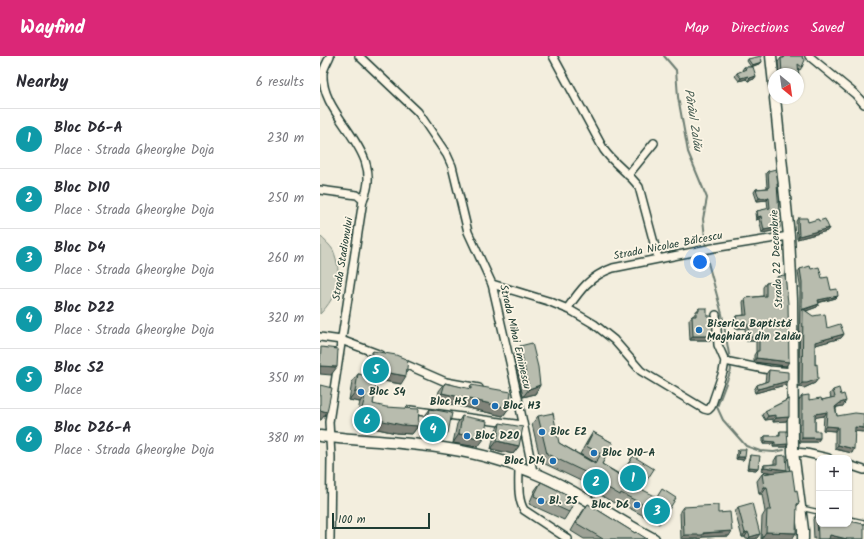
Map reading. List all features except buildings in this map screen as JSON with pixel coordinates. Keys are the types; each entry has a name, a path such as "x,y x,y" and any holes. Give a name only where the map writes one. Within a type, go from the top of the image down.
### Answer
{"main road":[{"path":"771,56 772,68"},
{"name":"Strada 22 Decembrie","path":"777,104 789,236 793,372 793,452 803,539"},
{"path":"325,436 422,445 453,450 519,467 533,472 563,487 654,539"}],"street":[{"name":"Strada Stadionului","path":"330,56 322,73 322,91 329,109 350,137 364,160 367,173 365,195 325,436 331,457 330,539"},
{"name":"Strada Mihai Eminescu","path":"359,56 418,112 447,155 453,171 468,232 492,284 533,472"},
{"path":"554,56 604,150 608,156 628,174 638,187 642,195 658,258"},
{"path":"809,56 855,94 864,104"},
{"path":"628,174 654,143"},
{"path":"320,190 357,195 363,200"},
{"name":"Strada Nicolae Bălcescu","path":"567,309 580,290 595,276 605,270 658,258 789,236"},
{"path":"492,284 548,301 567,309 594,324 614,340 641,371 708,410 711,407 723,372 725,361 718,345 716,315"},
{"path":"320,337 341,340 404,363 446,382 488,389"},
{"path":"725,361 738,365 793,372"},
{"path":"508,392 517,394"},
{"path":"402,409 523,425"},
{"path":"793,452 816,455"},
{"path":"852,466 864,470"},
{"path":"519,467 520,497 521,505 524,510 568,539"}],"lane":[{"path":"800,508 816,511"},
{"path":"852,520 863,522"}],"shaded area":[{"path":"320,236 333,250 338,268 338,276 335,292 331,300 320,314"}],"waterway":[{"name":"Pârâul Zalău","path":"664,56 676,70 678,97 688,152 707,198 703,219 706,247"},
{"name":"Pârâul Zalău","path":"706,251 722,314 730,360"},
{"name":"Pârâul Zalău","path":"730,364 731,370 717,407 723,420 746,446 760,451 774,452 784,450"}],"place":[{"name":"Biserica Baptistă Maghiară din Zalău","path":"699,330"},
{"name":"Bloc S2","path":"376,370"},
{"name":"Bloc S4","path":"361,392"},
{"name":"Bloc H5","path":"475,402"},
{"name":"Bloc H3","path":"495,406"},
{"name":"Bloc D26-A","path":"367,420"},
{"name":"Bloc D22","path":"433,429"},
{"name":"Bloc E2","path":"542,432"},
{"name":"Bloc D20","path":"467,436"},
{"name":"Bloc D10-A","path":"594,453"},
{"name":"Bloc D14","path":"553,461"},
{"name":"Bloc D6-A","path":"633,478"},
{"name":"Bloc D10","path":"596,482"},
{"name":"Bl. 25","path":"541,501"},
{"name":"Bloc D6","path":"637,505"},
{"name":"Bloc D4","path":"657,511"}]}
